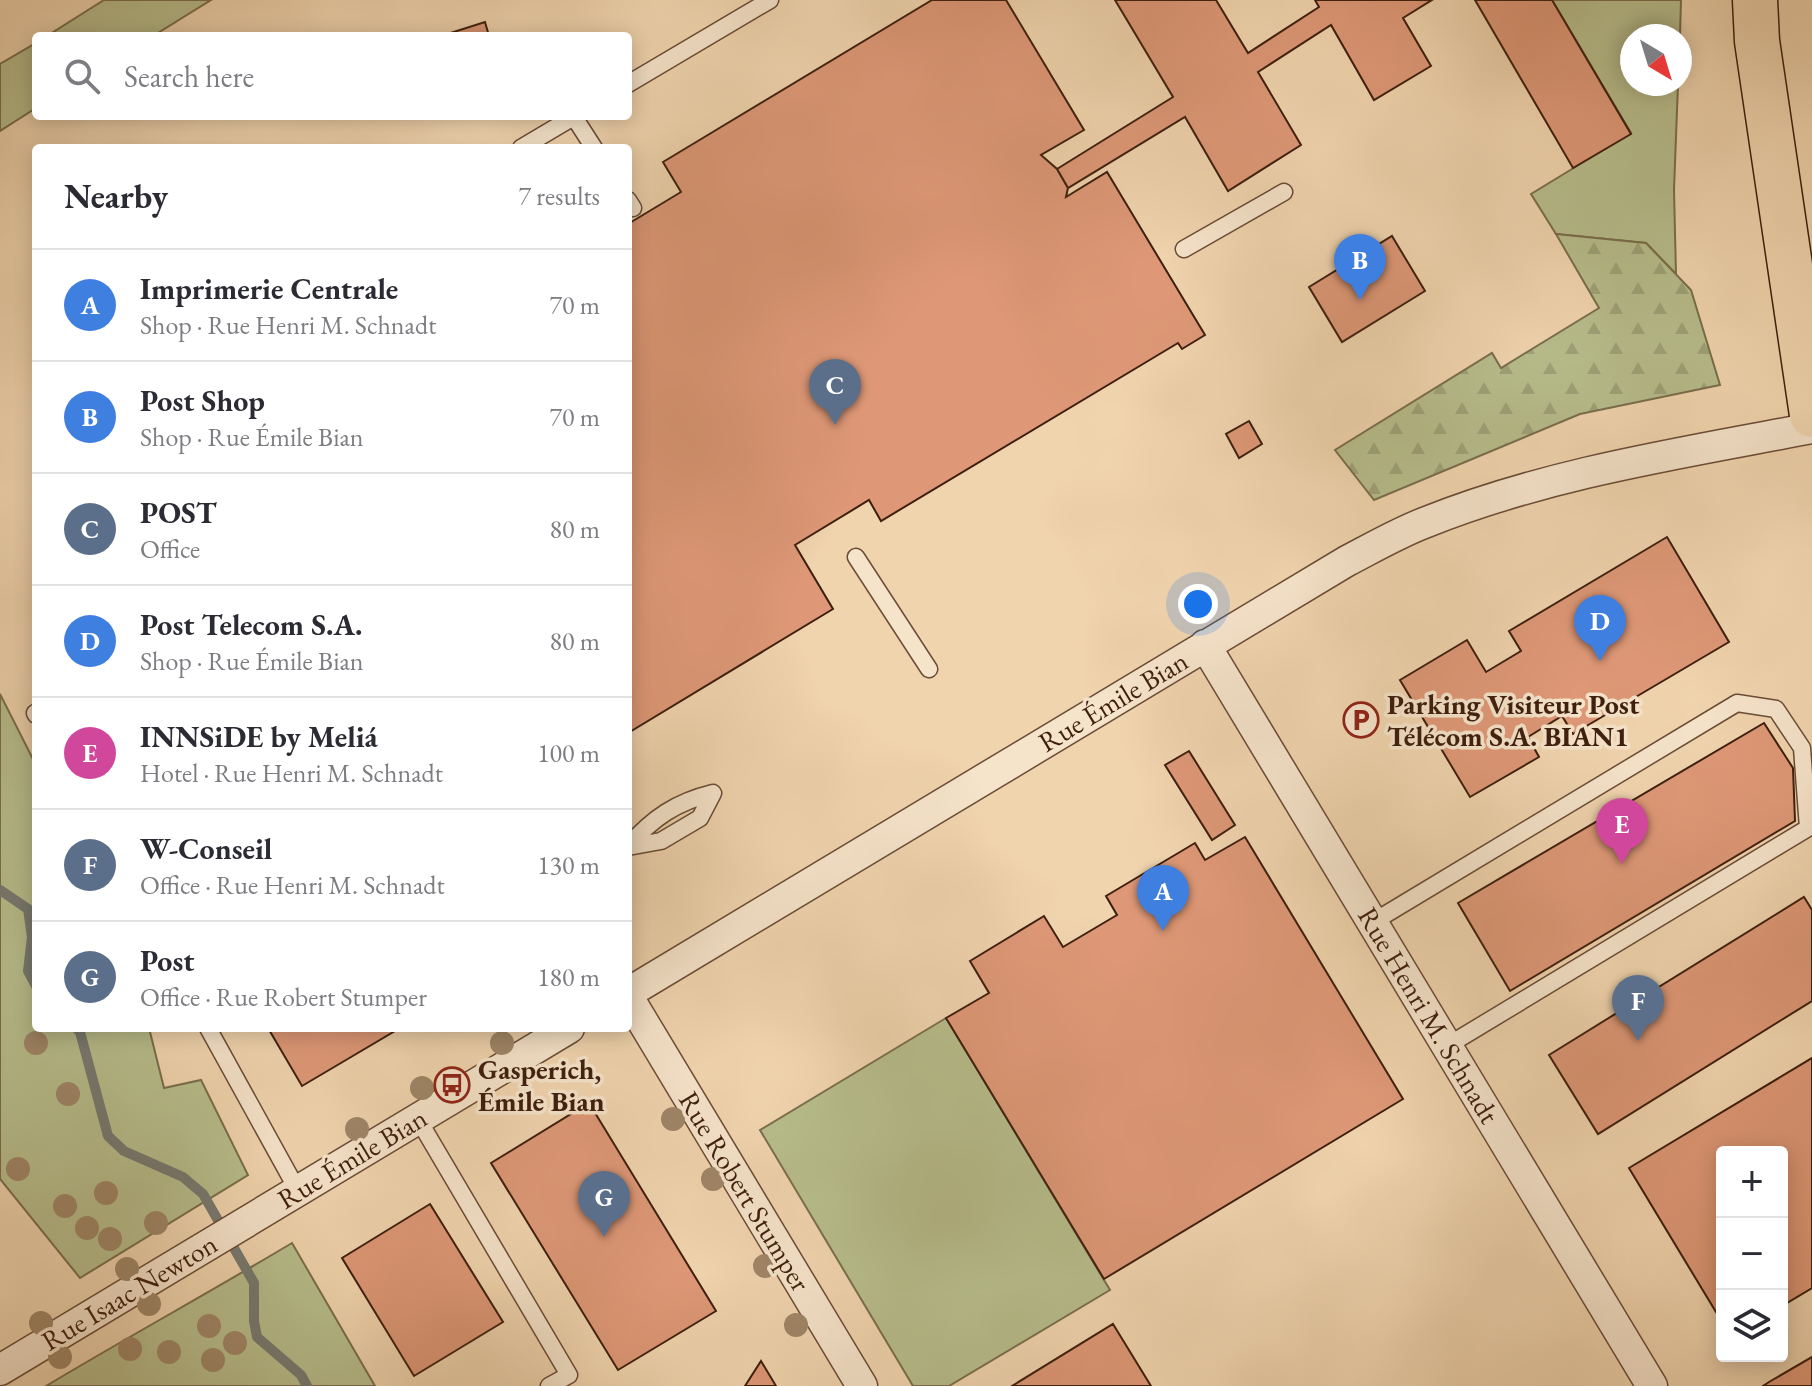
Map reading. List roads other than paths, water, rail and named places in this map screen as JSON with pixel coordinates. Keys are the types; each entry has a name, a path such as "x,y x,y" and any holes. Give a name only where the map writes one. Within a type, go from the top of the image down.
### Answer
{"main road":[{"path":"1755,0 1757,41 1812,415"}],"street":[{"name":"Rue Émile Bian","path":"632,987 1347,561 1423,523 1489,500 1624,463 1812,428"},
{"name":"Rue Henri M. Schnadt","path":"1205,645 1652,1386"},
{"name":"Rue Robert Stumper","path":"632,991 862,1386"},
{"name":"Rue Émile Bian","path":"259,1214 562,1032"},
{"name":"Rue Isaac Newton","path":"0,1370 259,1214"}],"lane":[{"path":"632,82 770,0"},
{"path":"528,144 567,120"},
{"path":"576,120 592,144"},
{"path":"1184,249 1284,192"},
{"path":"856,557 929,669"},
{"path":"1373,922 1737,703 1776,709 1802,748 1808,828 1447,1046"},
{"path":"632,846 661,841 700,818 721,789"},
{"path":"210,1032 298,1191"},
{"path":"418,1119 569,1375 549,1386"}],"waterway":[{"path":"0,890 28,909 32,937"},
{"path":"32,937 28,971 32,978"},
{"path":"80,1032 108,1136 124,1151 183,1177 203,1194 254,1283 257,1337 301,1375 307,1386"}],"place":[{"name":"Post Shop","path":"1360,300"},
{"name":"POST","path":"835,425"},
{"name":"Post Telecom S.A.","path":"1600,661"},
{"name":"Parking Visiteur Post Télécom S.A. BIAN1","path":"1361,720"},
{"name":"INNSiDE by Meliá","path":"1622,864"},
{"name":"Imprimerie Centrale","path":"1163,931"},
{"name":"W-Conseil","path":"1638,1041"},
{"name":"Gasperich, Émile Bian","path":"452,1085"},
{"name":"Post","path":"604,1237"}]}
